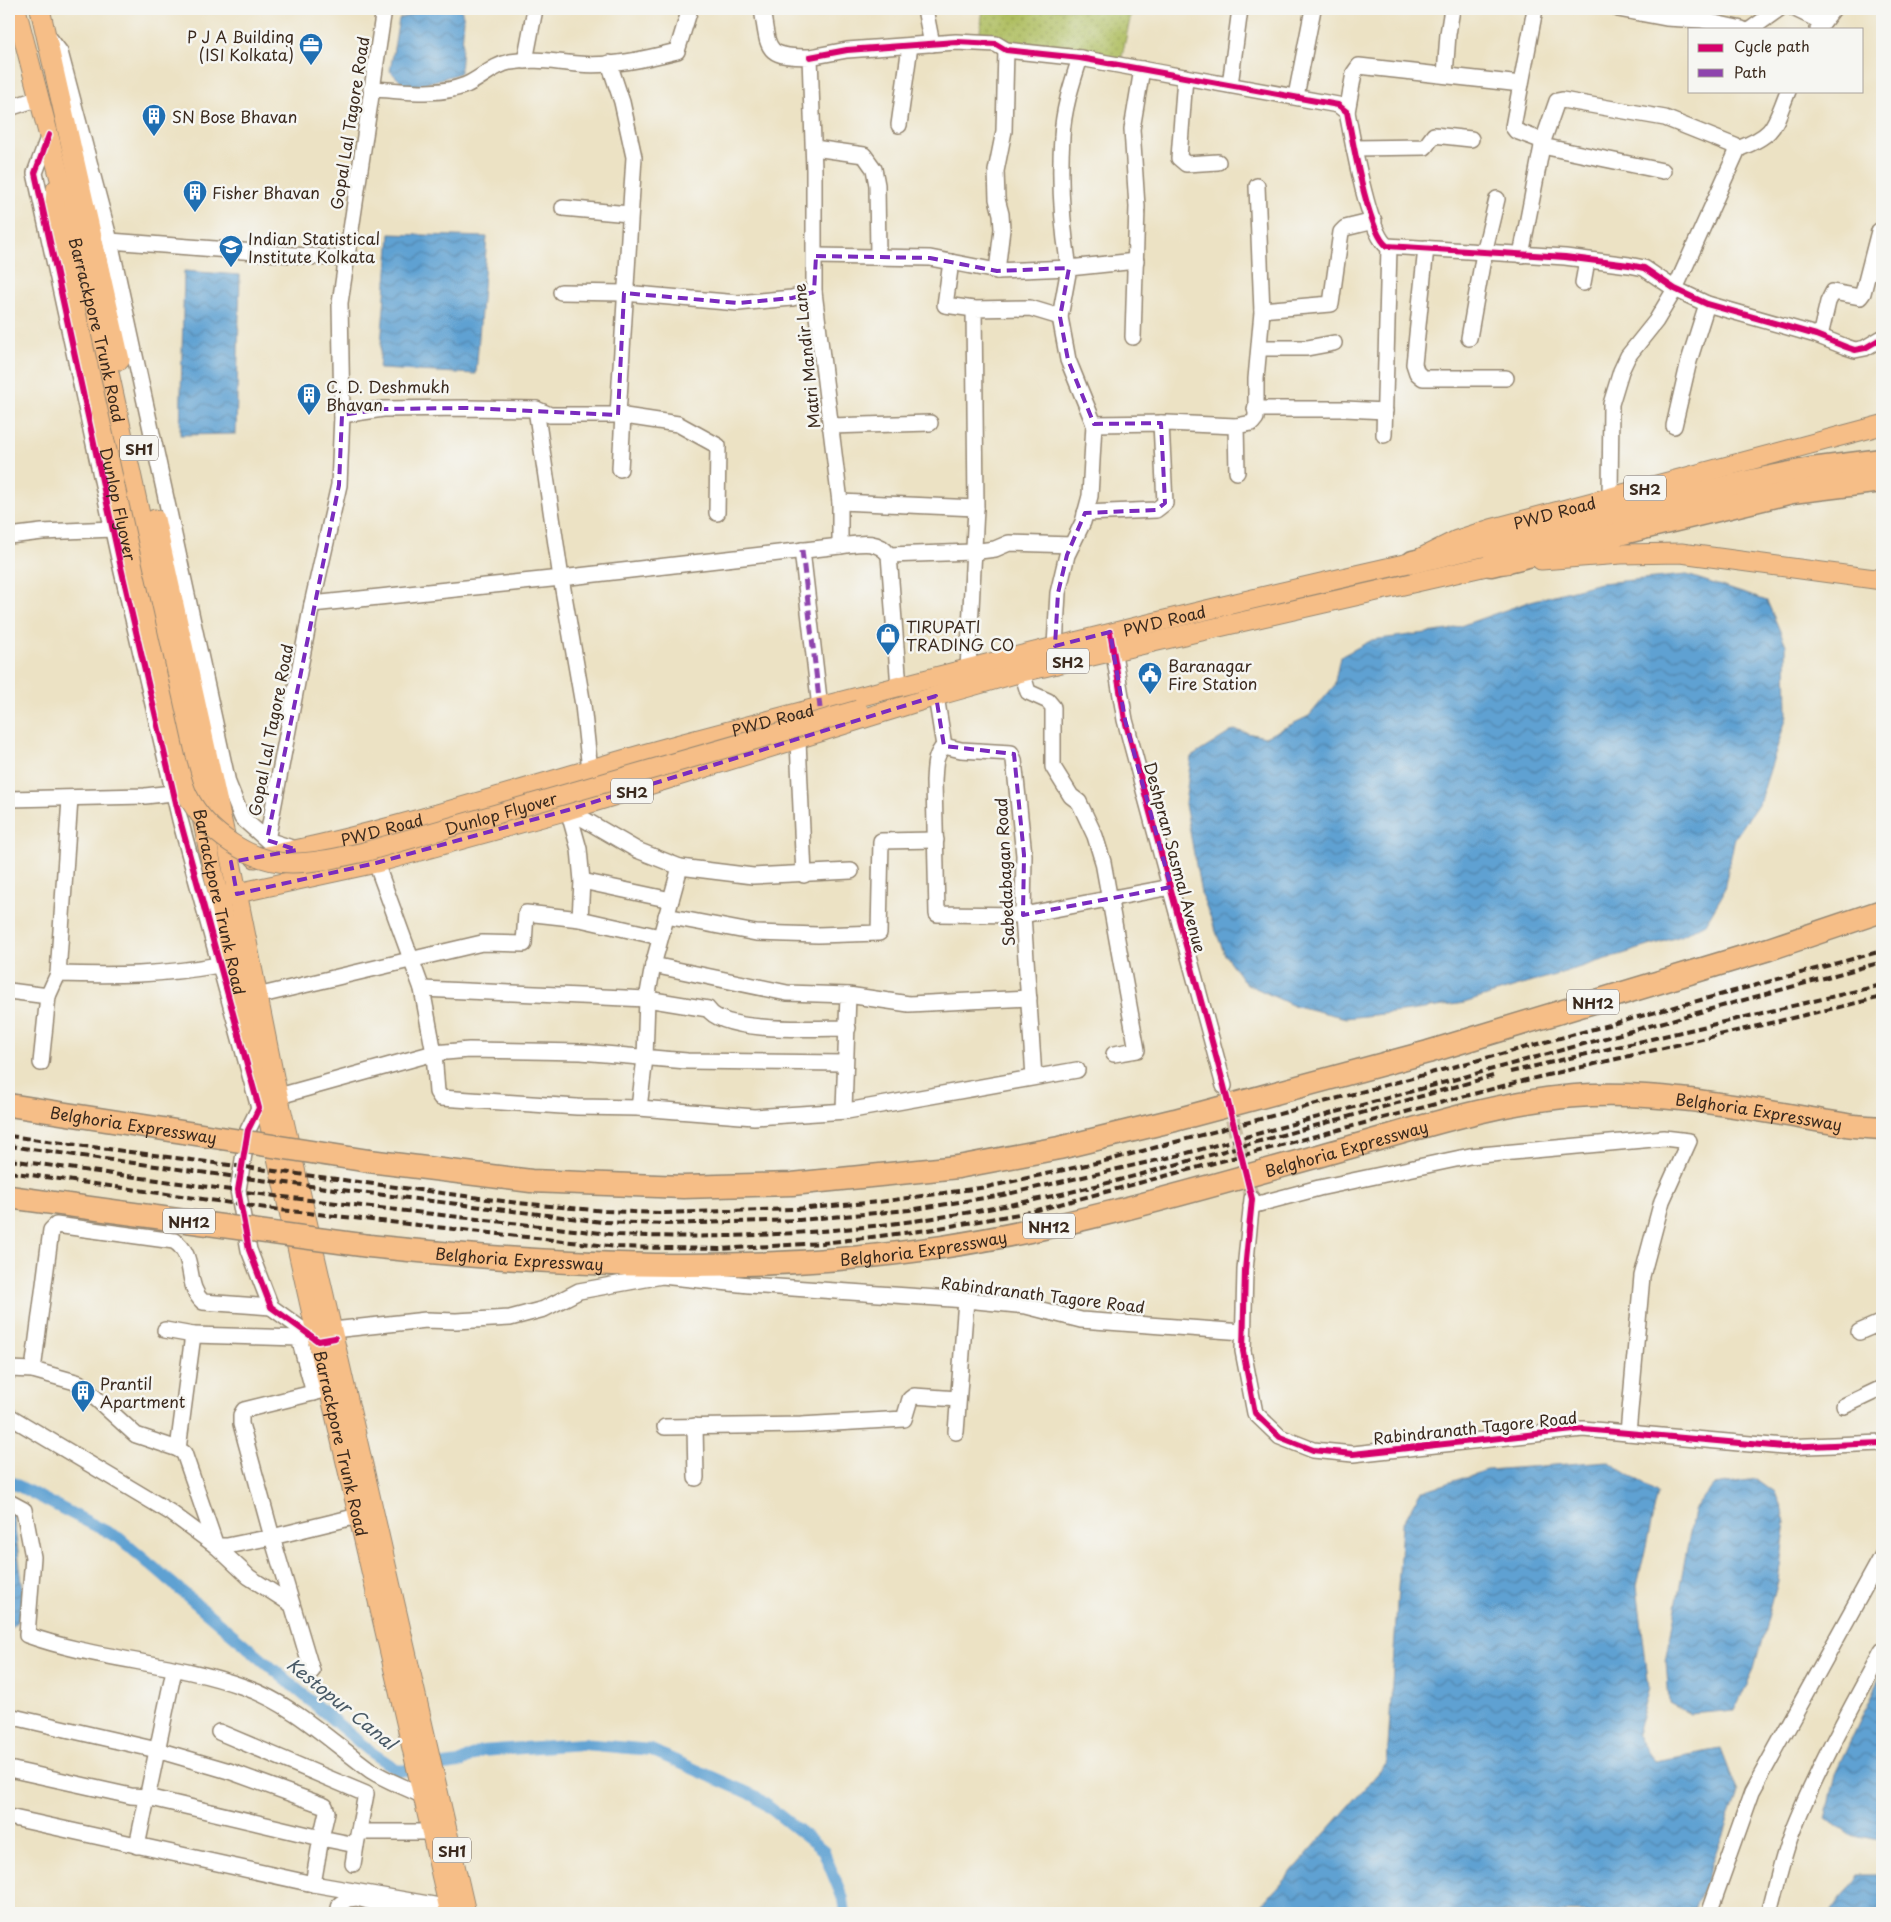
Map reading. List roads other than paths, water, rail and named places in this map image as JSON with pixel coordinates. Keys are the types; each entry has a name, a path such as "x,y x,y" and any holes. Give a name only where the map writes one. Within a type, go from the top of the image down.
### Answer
{"highway":[{"path":"1491,565 1585,540 1792,492 1852,473 1882,460"},
{"path":"1413,562 1756,480 1852,473 1882,480"},
{"name":"NH12","path":"1769,949 1882,910"},
{"path":"1769,949 1882,920"},
{"name":"Belghoria Expressway","path":"9,1105 369,1161 531,1181 635,1187 747,1186 902,1174 1059,1148 1200,1114 1428,1052 1769,949"},
{"name":"Belghoria Expressway","path":"9,1197 369,1246 466,1256 664,1265 802,1263 942,1247 1041,1228 1133,1207 1494,1108 1579,1096 1650,1097 1853,1126 1882,1128"}],"main road":[{"name":"Barrackpore Trunk Road","path":"16,9 105,354 219,897 430,1755 426,1789 430,1832 466,1913"},
{"name":"Barrackpore Trunk Road","path":"40,9 231,862 328,1336 322,1391 358,1516 411,1750 426,1789 451,1882 438,1911"},
{"name":"Dunlop Flyover","path":"58,167 55,204 63,254 176,759 188,796 211,828 228,841 269,860 289,863 309,862 364,852 892,700 935,697"},
{"name":"PWD Road","path":"219,897 376,863 568,810 1022,672 1112,641 1413,562 1457,540 1610,497 1882,425"},
{"name":"PWD Road","path":"212,867 366,832 680,744 1055,646 1112,641 1491,565 1621,554 1681,553 1882,580"}],"street":[{"name":"Gopal Lal Tagore Road","path":"267,840 312,604 339,485 342,415 340,303 384,9"},
{"path":"525,61 535,9"},
{"path":"371,89 422,93 444,92 467,85 507,63 542,59 579,65 640,60 677,52 690,9"},
{"path":"762,9 768,44 774,51 784,57 810,57 847,50 956,42 996,44 1006,50 1080,58 1296,96 1338,105 1347,112"},
{"path":"925,9 932,44"},
{"path":"1230,85 1240,9"},
{"path":"1296,96 1313,9"},
{"path":"1445,75 1452,9"},
{"path":"1535,9 1513,127 1516,131 1543,144 1663,171"},
{"path":"1618,9 1666,18 1701,20 1737,28"},
{"path":"1752,28 1779,9"},
{"path":"1795,9 1820,25 1833,9"},
{"name":"Gopal Lal Tagore Road","path":"46,34 60,52 110,241 228,783 242,818 267,840"},
{"path":"899,126 910,46"},
{"path":"997,271 1002,229 1001,214 996,199 996,171 1004,131 1006,50"},
{"name":"Matri Mandir Lane","path":"810,57 816,256 814,292 840,502 840,546"},
{"path":"1055,646 1058,593 1066,555 1072,545 1090,496 1094,424 1068,360 1060,317 1069,268 1062,207 1062,136 1068,97 1080,58"},
{"path":"609,63 622,102 634,157 624,293 620,469"},
{"path":"1521,84 1359,66 1354,73 1347,112 1360,178 1383,243 1390,247 1521,256 1546,255 1644,268 1674,289 1707,304 1820,336 1855,350 1865,348 1882,338"},
{"path":"1133,337 1137,207 1132,129 1142,69"},
{"path":"1185,77 1179,158 1186,164 1218,162"},
{"path":"1610,497 1611,404 1618,377 1628,356 1656,321 1674,289 1738,149 1759,141 1770,132 1788,92"},
{"path":"9,108 40,98"},
{"path":"1521,256 1543,144 1554,104 1562,100 1666,118 1735,146 1738,149"},
{"path":"49,135 35,173 113,529 174,794 259,1108 248,1130 238,1190 249,1250 271,1307"},
{"path":"1354,148 1425,147 1434,135 1471,139"},
{"path":"814,148 864,155 874,169 877,185 878,256"},
{"path":"1094,424 1161,423 1236,426 1255,421 1256,379 1262,310 1256,186"},
{"path":"1468,338 1484,253 1497,199"},
{"path":"563,208 629,214"},
{"path":"1262,310 1331,304 1341,232 1345,228 1374,221"},
{"path":"1820,336 1828,302 1833,292 1860,296 1863,293 1879,231"},
{"path":"110,241 346,259"},
{"path":"1384,435 1390,247"},
{"path":"1426,248 1414,364 1417,373 1424,378 1506,378"},
{"path":"816,256 930,258 997,271 1069,268 1136,261"},
{"path":"1583,283 1587,260"},
{"path":"951,262 945,305 974,309 1030,308 1060,317"},
{"path":"561,292 624,293 738,303 792,298 814,292"},
{"path":"1674,426 1689,361 1707,304"},
{"path":"968,669 972,552 976,508 974,309"},
{"path":"1260,348 1307,348 1334,343"},
{"path":"342,415 383,409 536,409 550,415 621,415 678,424 718,446 717,513"},
{"path":"536,409 561,578 583,705 590,770"},
{"path":"1255,410 1345,409 1384,411"},
{"path":"830,426 930,423"},
{"path":"1085,513 1156,510 1166,503 1161,423"},
{"path":"1236,426 1237,472"},
{"path":"840,502 976,508"},
{"path":"9,536 42,532 113,529"},
{"path":"889,555 972,552 996,549 1009,542 1072,545"},
{"path":"312,604 875,543 884,548 889,555 899,687"},
{"path":"802,550 820,708"},
{"name":"Deshpran Sasmal Avenue","path":"1112,641 1125,720 1224,1086"},
{"path":"1022,672 1028,692 1048,701 1053,707 1054,766 1071,796 1079,802 1095,836 1103,862 1137,1050 1114,1054"},
{"path":"935,697 944,746 938,753 935,762 937,914 1023,915 1171,887"},
{"path":"798,741 804,875"},
{"name":"Sabedabagan Road","path":"944,746 961,750 1011,753 1014,760 1024,855 1023,915 1034,1077"},
{"path":"9,799 33,797 70,799 174,794 196,788"},
{"path":"40,1062 48,996 58,974 70,799"},
{"path":"568,810 637,850 680,867 753,876 804,875 851,871"},
{"path":"568,810 579,849 582,881 580,919"},
{"path":"267,840 294,849"},
{"path":"666,916 756,932 818,935 879,933 881,841 936,840"},
{"path":"376,863 422,989 434,1053 437,1092 441,1098 578,1108 639,1108 754,1117 884,1106 1077,1070"},
{"path":"639,1108 645,1058 647,999 660,937 680,867"},
{"path":"582,881 671,900"},
{"path":"257,996 482,943 524,944 526,913 580,919 660,937"},
{"path":"58,974 110,976 171,974 219,965"},
{"path":"653,965 788,993 848,995 909,1004 1029,998"},
{"path":"422,989 647,999 708,1009 713,1016 733,1025 848,1028"},
{"path":"9,991 48,996"},
{"path":"844,1110 844,1063 848,1028 848,995"},
{"path":"279,1096 434,1053 469,1050 581,1052 687,1061 844,1063"},
{"path":"1243,1332 1245,1270 1251,1202 1470,1156 1664,1138 1689,1141 1662,1201 1642,1276 1628,1433"},
{"path":"33,1370 51,1230 56,1224 174,1241 180,1245 188,1257 194,1290 203,1302 271,1307 328,1336"},
{"name":"Rabindranath Tagore Road","path":"328,1336 426,1320 456,1321 510,1318 544,1309 579,1291 662,1276 749,1285 966,1300 1026,1306 1081,1320 1243,1332 1243,1351 1255,1413 1280,1437 1313,1450 1353,1454 1583,1429 1784,1447 1882,1443"},
{"path":"956,1432 966,1300"},
{"path":"1859,1332 1882,1322"},
{"path":"165,1330 193,1335 299,1338 322,1391 244,1410 240,1415 272,1537 312,1671"},
{"path":"178,1448 193,1335"},
{"path":"9,1368 33,1370 79,1382 136,1435 178,1448 188,1461 216,1546"},
{"path":"1844,1406 1882,1388"},
{"path":"665,1427 801,1425 904,1419 910,1399 914,1396 958,1399"},
{"path":"9,1416 170,1512 216,1546 249,1577 291,1604"},
{"path":"695,1426 696,1478"},
{"path":"9,1502 24,1510 33,1557 27,1635 174,1670 200,1674 244,1687 285,1705 372,1771 426,1789"},
{"path":"216,1546 227,1546 272,1537 358,1516"},
{"path":"1709,1913 1752,1792 1882,1556"},
{"path":"1769,1913 1791,1834 1840,1728 1882,1651"},
{"path":"138,1846 174,1670"},
{"path":"9,1716 157,1750 229,1771 325,1806 327,1812 313,1884"},
{"path":"219,1732 366,1794"},
{"path":"9,1769 131,1796 147,1797 321,1838 357,1838 430,1832"},
{"path":"352,1864 372,1771"},
{"path":"9,1818 438,1911"},
{"path":"338,1913 340,1904 348,1899 356,1898 412,1913"}],"water":[{"path":"426,9 461,9 464,19 460,73 408,89 390,71 399,19"},
{"path":"390,234 487,237 476,374 379,369"},
{"path":"184,271 240,275 236,434 180,435"},
{"path":"1687,575 1767,601 1786,645 1787,716 1760,801 1735,838 1723,894 1706,923 1681,936 1464,1003 1410,1011 1346,1018 1292,1005 1245,983 1225,955 1201,893 1185,804 1191,757 1234,730 1265,737 1309,716 1334,686 1340,657 1372,640 1449,630 1531,601 1600,583"},
{"path":"1607,1461 1658,1493 1637,1586 1649,1688 1636,1735 1654,1761 1721,1749 1738,1793 1694,1913 1255,1913 1387,1763 1402,1524 1420,1492 1487,1470"},
{"path":"1757,1479 1775,1492 1786,1521 1778,1581 1754,1669 1735,1710 1691,1714 1669,1702 1666,1661 1694,1510 1713,1485"},
{"path":"9,1508 13,1514 26,1613 9,1629"},
{"path":"1882,1674 1882,1842 1850,1835 1825,1818 1835,1774"},
{"path":"1859,1875 1882,1875 1882,1913 1832,1913"}],"waterway":[{"name":"Kestopur Canal","path":"9,1481 119,1538 372,1753 399,1771 459,1763 481,1751 583,1744 651,1750 755,1796 823,1850 843,1899 845,1913"}],"tunnel":[{"path":"1227,1097 1252,1199"}],"railway":[{"path":"9,1136 518,1203 605,1211 660,1213 796,1209 879,1202 987,1187 1109,1160 1882,951"},
{"path":"9,1146 237,1177 603,1222 666,1224 799,1220 909,1210 1003,1195 1180,1155 1882,962"},
{"path":"1510,1072 1882,985"},
{"path":"9,1172 281,1210 617,1247 719,1249 823,1243 928,1230 1030,1212 1522,1081 1882,997"},
{"path":"9,1160 283,1197 618,1235 721,1236 773,1234 825,1231 928,1219 1055,1195 1160,1169 1493,1076"}],"place":[{"name":"P J A Building (ISI Kolkata)","path":"311,66"},
{"name":"SN Bose Bhavan","path":"154,137"},
{"name":"Fisher Bhavan","path":"195,213"},
{"name":"Indian Statistical Institute Kolkata","path":"231,268"},
{"name":"C. D. Deshmukh Bhavan","path":"309,416"},
{"name":"TIRUPATI TRADING CO","path":"888,656"},
{"name":"Baranagar Fire Station","path":"1150,695"},
{"name":"Prantil Apartment","path":"83,1413"}]}
